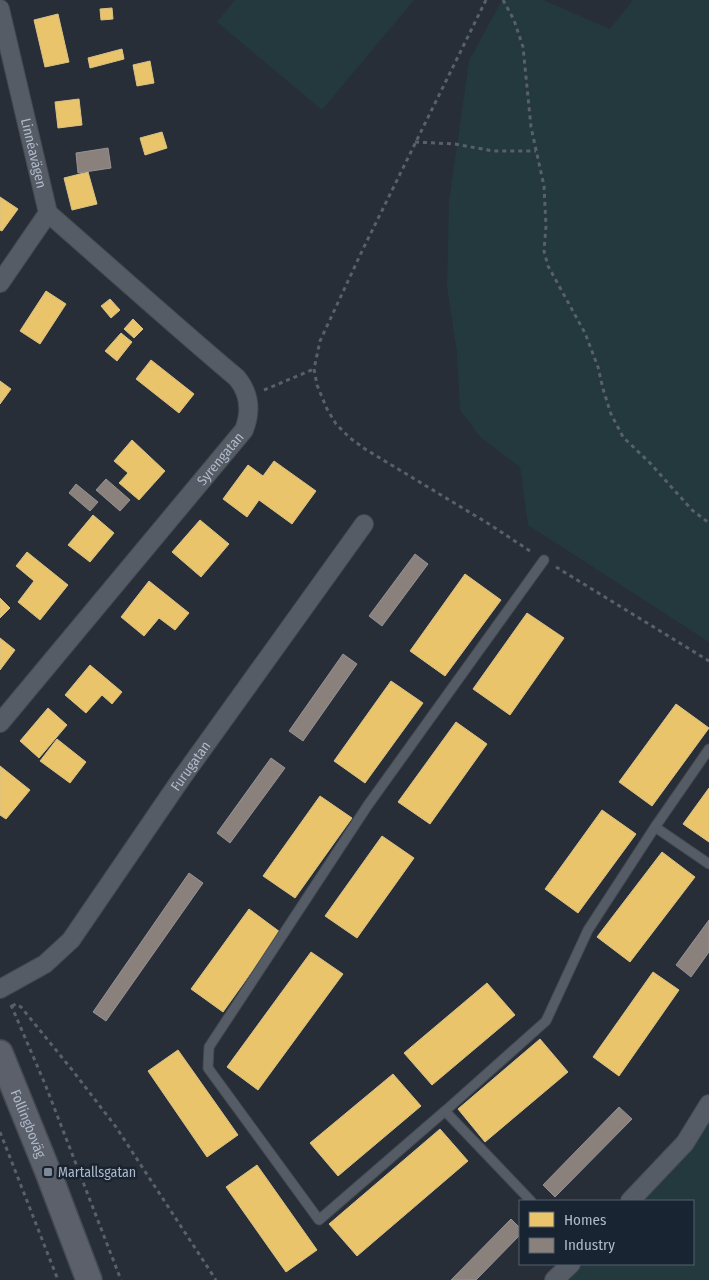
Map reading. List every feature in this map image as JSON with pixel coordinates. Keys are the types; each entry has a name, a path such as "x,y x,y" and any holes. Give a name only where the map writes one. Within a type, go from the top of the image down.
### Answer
{"main road":[{"name":"Follingboväg","path":"0,1053 89,1280"}],"street":[{"name":"Linnéavägen","path":"0,9 48,213"},
{"path":"0,282 48,213 237,378 247,394"},
{"name":"Syrengatan","path":"0,723 244,430 248,414 247,394"},
{"name":"Furugatan","path":"1,988 44,964 71,940 181,779 364,524"},
{"path":"631,1200 685,1143 709,1104"},
{"path":"554,1280 570,1265"}],"lane":[{"path":"544,560 368,805 209,1047 208,1068 319,1220 546,1021 588,930 655,827 709,749"},
{"path":"655,827 709,864"},
{"path":"445,1111 530,1200"}],"path":[{"path":"486,0 363,249 320,341 314,369 317,385 327,409 336,424 365,449 709,661"},
{"path":"503,0 514,20 523,47 531,127 544,186 546,226 544,251 548,266 585,332 598,367 611,414 623,437 656,469 692,510 709,523"},
{"path":"416,142 455,144 493,151 536,151"},
{"path":"247,394 264,390 314,369"},
{"path":"1,988 12,1006 45,1084 122,1280"},
{"path":"12,1006 16,1004 20,1007 116,1127 216,1280"},
{"path":"0,1132 58,1280"}],"green space":[{"path":"235,0 414,0 322,110 217,22"},
{"path":"502,0 543,0 610,29 633,0 709,0 709,642 528,525 520,467 480,437 460,410 457,353 447,286 449,201 469,61"},
{"path":"709,1120 709,1280 566,1280 580,1265 694,1265 694,1200 641,1200"}],"building: Homes":[{"path":"112,8 113,19 101,20 100,9"},
{"path":"58,14 69,62 45,67 34,20"},
{"path":"122,49 124,59 90,68 88,58"},
{"path":"150,61 154,83 137,86 133,65"},
{"path":"79,99 82,125 58,128 55,102"},
{"path":"162,132 167,148 145,155 140,138"},
{"path":"88,172 97,204 72,210 64,178"},
{"path":"0,197 18,209 2,231 0,230"},
{"path":"46,291 66,304 40,344 20,331"},
{"path":"110,299 120,310 111,318 101,306"},
{"path":"133,319 143,329 134,338 124,329"},
{"path":"121,333 132,342 117,361 105,351"},
{"path":"151,360 194,394 179,413 136,379"},
{"path":"0,381 11,389 0,404"},
{"path":"132,440 165,471 139,500 119,483 128,473 114,461"},
{"path":"274,461 316,491 292,524 259,500 247,517 223,499 248,465 263,476"},
{"path":"93,515 114,533 90,562 68,545"},
{"path":"200,520 229,544 201,577 172,552"},
{"path":"27,552 68,585 40,620 18,602 34,581 16,566"},
{"path":"465,574 501,600 445,676 410,651"},
{"path":"149,581 189,613 175,630 159,618 144,636 121,617"},
{"path":"0,598 10,608 0,618"},
{"path":"527,613 564,638 510,715 473,689"},
{"path":"0,638 15,650 0,670"},
{"path":"90,665 122,692 112,704 102,695 86,713 65,695"},
{"path":"391,681 423,703 365,783 334,761"},
{"path":"676,704 709,728 652,806 619,782"},
{"path":"48,708 67,725 39,758 20,741"},
{"path":"456,722 487,744 430,824 398,802"},
{"path":"57,739 86,762 70,783 40,761"},
{"path":"0,766 30,790 6,819 0,815"},
{"path":"709,788 709,842 683,824"},
{"path":"320,796 352,818 295,898 263,876"},
{"path":"602,810 636,834 578,913 545,889"},
{"path":"382,836 414,858 357,938 325,916"},
{"path":"662,852 695,877 630,962 597,937"},
{"path":"249,909 280,932 223,1012 191,989"},
{"path":"311,952 343,974 258,1090 227,1067"},
{"path":"653,972 679,990 619,1076 593,1057"},
{"path":"487,983 515,1015 432,1085 404,1053"},
{"path":"540,1039 568,1072 485,1142 458,1109"},
{"path":"178,1050 238,1135 207,1157 148,1071"},
{"path":"393,1074 421,1106 338,1176 310,1143"},
{"path":"440,1129 468,1161 357,1256 329,1224"},
{"path":"257,1165 317,1250 286,1272 226,1187"}],"building: Industry":[{"path":"108,148 111,168 78,173 76,153"},
{"path":"106,479 130,500 120,511 96,490"},
{"path":"76,484 98,502 90,511 69,493"},
{"path":"415,554 428,564 382,626 369,616"},
{"path":"343,654 357,664 303,741 289,731"},
{"path":"271,758 285,768 230,843 217,833"},
{"path":"189,873 203,883 106,1021 93,1012"},
{"path":"709,920 709,952 691,977 676,965"},
{"path":"619,1107 632,1119 555,1197 543,1185"},
{"path":"511,1219 519,1227 519,1236 476,1280 451,1280"}],"place":[{"name":"Martallsgatan","path":"48,1172"}]}
